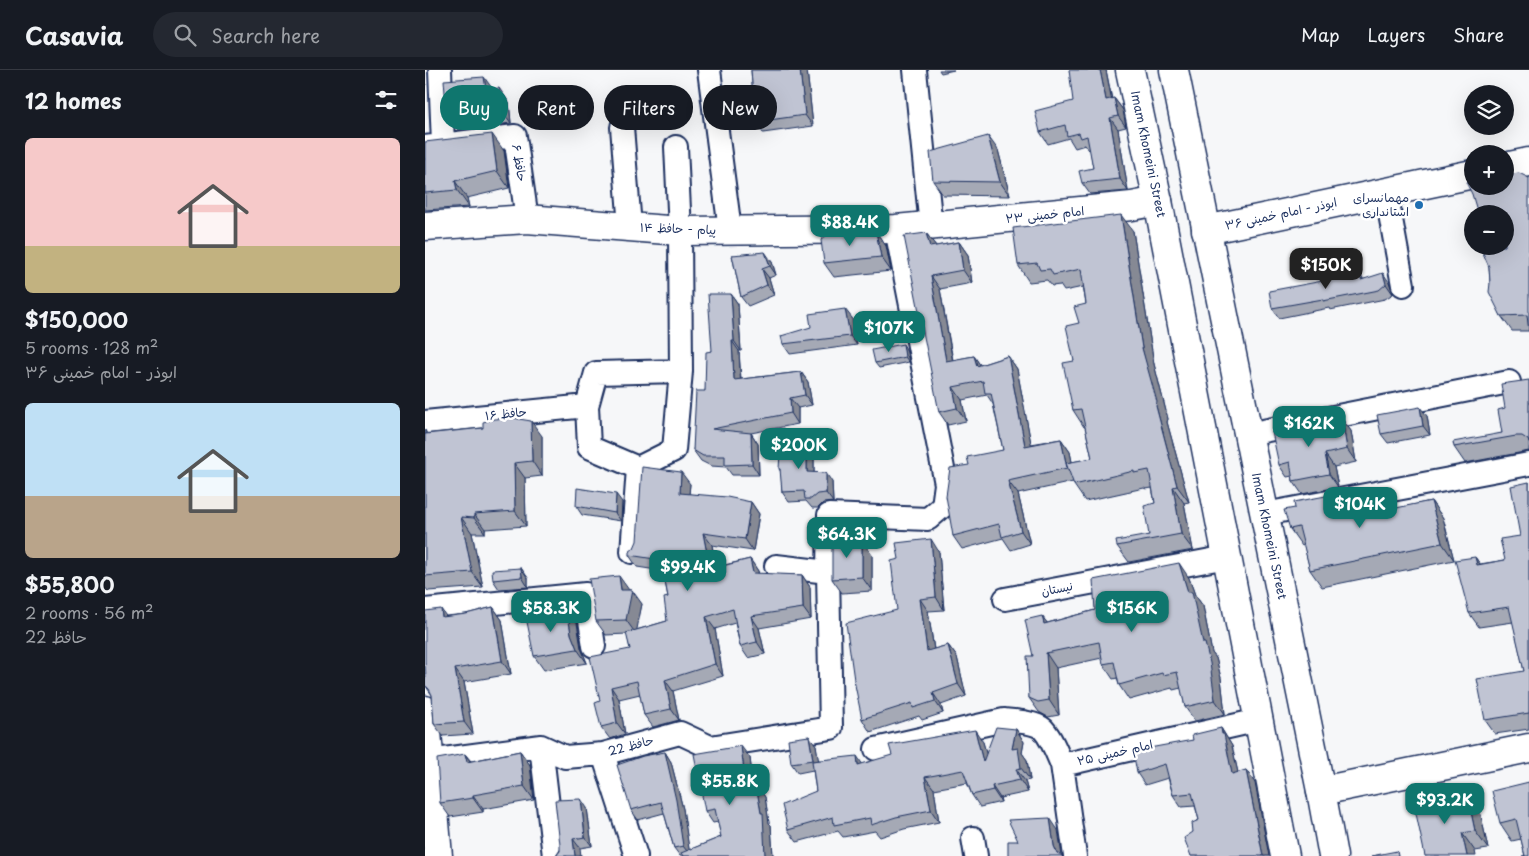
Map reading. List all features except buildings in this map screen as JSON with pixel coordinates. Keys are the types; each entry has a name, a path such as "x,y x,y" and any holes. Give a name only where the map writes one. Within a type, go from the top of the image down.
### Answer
{"main road":[{"name":"Imam Khomeini Street","path":"1131,70 1285,856"},
{"name":"Imam Khomeini Street","path":"1173,70 1265,514 1333,856"},
{"path":"1514,166 1529,162"},
{"name":"ابوذر - امام خمینی ۳۶","path":"1206,230 1464,176"},
{"name":"امام خمینی ۲۳","path":"931,227 1132,206 1158,201"},
{"name":"پیام - حافظ ۱۴","path":"425,226 527,219 680,231 931,227"},
{"path":"1191,374 1234,364"},
{"path":"425,710 438,856"},
{"path":"1321,791 1529,748"}],"street":[{"path":"434,145 440,70"},
{"path":"709,70 730,230"},
{"path":"915,70 931,227"},
{"path":"622,130 629,227"},
{"name":"حافظ ۶","path":"434,145 515,136 527,219"},
{"path":"675,147 680,231 681,371 674,450 638,468 589,447 587,406 596,373 681,371"},
{"path":"1386,192 1403,285"},
{"path":"776,566 828,572 829,515 928,519 943,506 945,484 896,229"},
{"path":"1248,434 1509,382"},
{"name":"حافظ ۱۶","path":"425,422 587,406"},
{"path":"1265,514 1529,464"},
{"path":"632,552 638,468"},
{"name":"نیستان","path":"1005,599 1227,557"},
{"name":"حافظ 22","path":"541,746 565,757 603,754 680,733 710,747 831,728 828,572"},
{"path":"425,610 586,594 594,646"},
{"name":"امام خمینی ۲۵","path":"876,749 1004,720 1021,722 1041,728 1053,744 1062,765 1259,720"},
{"path":"430,760 541,746 554,856"},
{"path":"603,754 636,856"},
{"path":"1062,765 1075,856"}],"place":[{"name":"مهمانسرای استانداری","path":"1419,205"}]}
